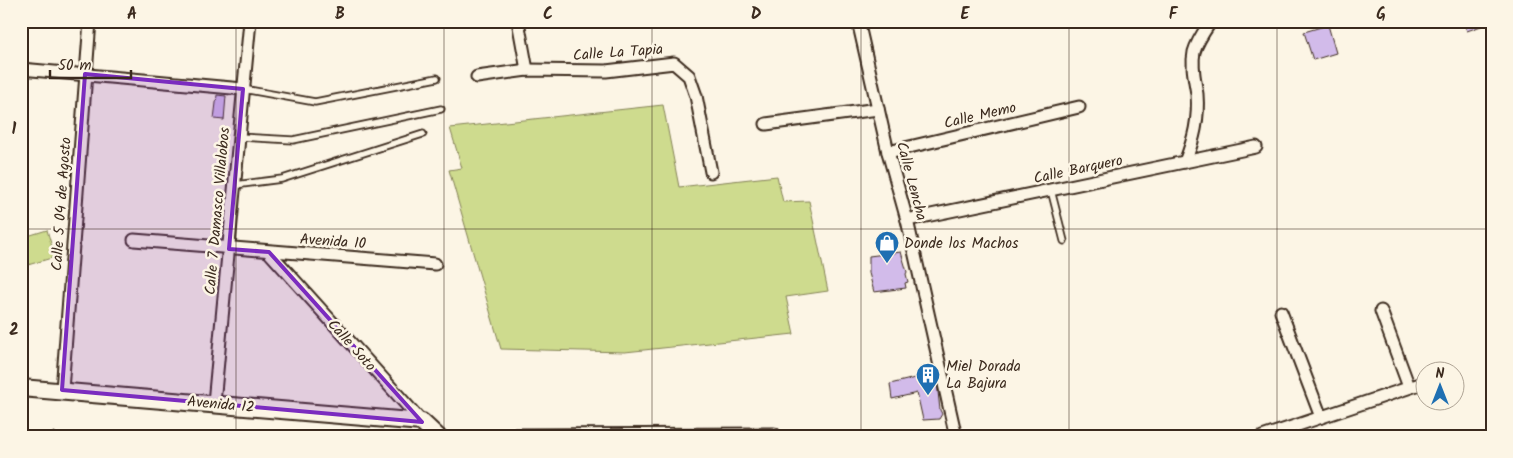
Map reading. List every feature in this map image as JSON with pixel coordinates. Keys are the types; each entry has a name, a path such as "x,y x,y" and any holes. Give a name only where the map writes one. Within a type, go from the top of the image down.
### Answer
{"street":[{"name":"Calle 5 04 de Agosto","path":"62,390 90,21"},
{"name":"Calle 7 Damasco Villalobos","path":"214,403 250,21"},
{"path":"518,21 527,70"},
{"name":"Calle Lencha","path":"858,21 888,152 907,220 956,437"},
{"path":"1185,162 1196,128 1197,95 1193,65 1194,51 1211,21"},
{"name":"Calle La Tapia","path":"477,77 527,70 606,71 674,64 689,76 696,96 711,172"},
{"path":"21,69 243,89"},
{"name":"Calle Memo","path":"888,152 1079,108"},
{"path":"766,124 878,109"},
{"name":"Calle Barquero","path":"907,220 1256,147"},
{"name":"Avenida 10","path":"134,240 435,264"},
{"name":"Calle Soto","path":"269,252 422,422 438,437"},
{"path":"1381,310 1409,387"},
{"path":"1281,312 1321,417"},
{"path":"1262,437 1416,385"},
{"name":"Avenida 12","path":"21,388 422,422"},
{"path":"504,437 509,435 774,434 778,437"}],"lane":[{"path":"243,89 315,102 437,78"},
{"path":"240,137 292,140 441,109"},
{"path":"235,186 282,179 423,134"},
{"path":"1051,190 1064,241"},
{"path":"1491,293 1492,306"}],"highlighted area":[{"path":"85,74 243,89 229,249 269,252 422,422 62,390"}],"green space":[{"path":"663,105 679,187 777,176 783,202 809,201 828,291 786,297 794,334 625,352 501,349 449,170 462,168 450,128"},
{"path":"47,230 55,257 21,267 21,238"}],"building":[{"path":"1458,21 1482,21 1484,25 1467,31 1464,24 1459,25"},
{"path":"1328,25 1336,53 1313,60 1304,32"},
{"path":"217,95 226,96 224,120 214,119"},
{"name":"Donde los Machos","path":"901,252 907,272 908,282 905,283 906,288 874,292 869,273 869,256"},
{"name":"Miel Dorada La Bajura","path":"936,373 942,414 939,419 923,420 917,393 892,399 890,384"},
{"path":"55,432 56,437 43,437"}],"place":[{"name":"Donde los Machos","path":"887,264"},
{"name":"Miel Dorada La Bajura","path":"928,396"}]}
